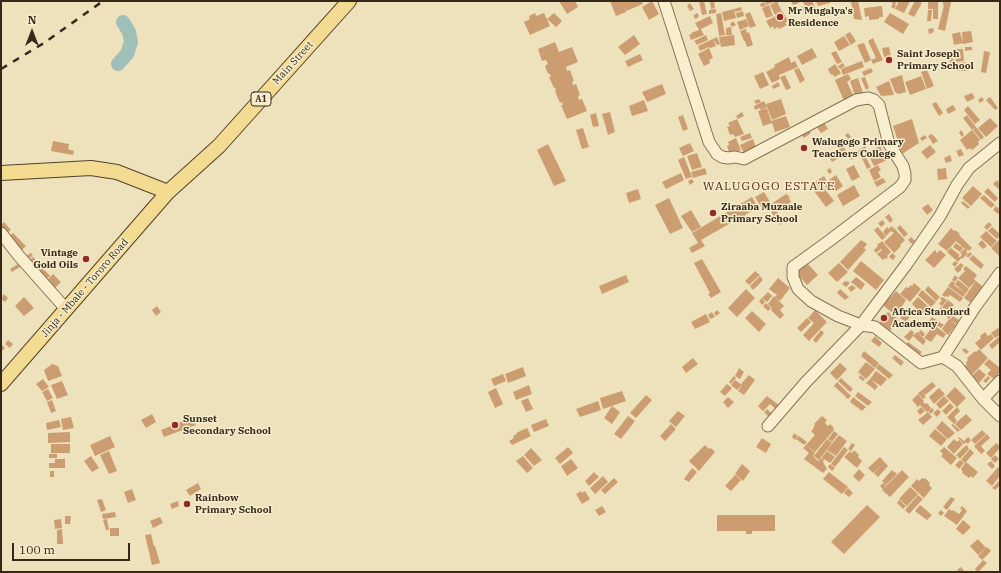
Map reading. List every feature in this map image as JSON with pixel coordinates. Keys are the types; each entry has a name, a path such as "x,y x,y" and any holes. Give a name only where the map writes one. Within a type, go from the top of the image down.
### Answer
{"main road":[{"name":"Main Street","path":"168,192 219,146 349,1"},
{"path":"1,173 91,168 117,172 168,192"},
{"name":"Jinja - Mbale - Tororo Road","path":"1,384 168,192"}],"street":[{"path":"664,1 709,142 717,154 722,157 735,157 744,160 856,100 868,98 874,100 879,105 889,144 903,166 905,180 900,187 793,267 793,277 798,290 811,301 838,316 861,325 875,328 921,363 943,357 975,307 1000,273"},
{"path":"768,426 806,382 861,325 906,265 940,216 957,185 969,168 1000,143"},
{"path":"1,233 19,256 66,309"},
{"path":"943,357 957,366 983,399 1000,416"},
{"path":"983,399 1000,381"}],"building":[{"path":"559,1 575,1 578,7 567,14"},
{"path":"610,1 642,1 643,4 626,11 624,7 626,12 616,16"},
{"path":"652,1 659,14 649,20 642,7"},
{"path":"699,1 704,1 707,14 702,15"},
{"path":"710,1 714,1 715,8 711,9"},
{"path":"777,1 782,12 775,15 770,5"},
{"path":"791,1 798,1 799,3 793,5"},
{"path":"802,1 812,1 816,9 809,13 807,10 804,12 802,7 805,5"},
{"path":"816,1 829,1 830,3 818,6"},
{"path":"851,1 858,1 862,20 854,19"},
{"path":"888,1 897,1 894,9 891,7 893,3"},
{"path":"899,1 910,1 904,13 895,9"},
{"path":"915,1 922,3 914,17 908,14"},
{"path":"928,1 938,1 938,19 933,19 933,9 928,9"},
{"path":"943,1 951,2 945,31 938,29 944,5"},
{"path":"764,2 766,6 761,7 760,4"},
{"path":"765,2 774,2 766,5"},
{"path":"690,3 694,9 690,11 687,6"},
{"path":"769,5 773,16 766,18 762,8"},
{"path":"882,6 883,17 869,20 869,16 865,17 864,8"},
{"path":"741,7 742,10 735,12 734,9"},
{"path":"716,9 716,13 709,14 709,10"},
{"path":"734,9 736,18 724,21 722,12"},
{"path":"928,10 932,10 931,21 927,21"},
{"path":"743,11 744,16 737,18 736,13"},
{"path":"750,12 756,26 750,28 745,14"},
{"name":"Mr Mugalya's Residence","path":"783,12 788,21 785,23 787,25 779,29 778,27 774,29 773,26 770,28 766,21"},
{"path":"535,13 536,16 544,13 550,26 530,35 524,22 530,19 529,16"},
{"path":"554,13 562,21 556,27 547,19"},
{"path":"697,13 699,16 696,19 693,16"},
{"path":"721,13 725,35 719,36 716,14"},
{"path":"890,13 909,24 903,34 884,22"},
{"path":"710,16 713,23 701,29 704,35 691,40 689,35 699,30 695,23"},
{"path":"746,19 749,26 740,30 737,22"},
{"path":"733,21 736,25 732,27 730,24"},
{"path":"731,27 732,35 726,35 726,28"},
{"path":"933,28 934,32 929,34 928,29"},
{"path":"746,29 747,33 749,32 753,45 747,47 740,31"},
{"path":"971,31 973,42 963,44 962,32"},
{"path":"850,32 856,41 851,45 845,35"},
{"path":"960,32 963,43 954,45 952,34"},
{"path":"634,35 640,44 625,55 618,47"},
{"path":"706,35 708,40 697,45 694,41"},
{"path":"734,35 735,45 721,47 719,37"},
{"path":"844,36 850,45 839,51 834,42"},
{"path":"717,37 720,44 717,45 713,39"},
{"path":"873,38 883,60 873,64 871,60 876,58 868,41"},
{"path":"713,39 716,46 700,51 698,46"},
{"path":"555,42 559,52 572,47 578,62 566,67 567,71 570,70 574,81 572,82 573,85 576,84 580,95 578,96 579,100 582,99 587,111 567,119 561,105 563,105 562,102 560,103 555,87 554,88 549,77 551,77 545,66 548,64 546,60 542,61 538,49"},
{"path":"864,43 871,60 865,63 857,45"},
{"path":"889,47 891,56 884,57 882,48"},
{"path":"965,47 972,47 972,50 965,51"},
{"path":"709,48 713,58 709,60 710,63 704,66 698,54"},
{"path":"812,48 817,57 802,65 797,56"},
{"path":"955,49 963,49 964,61 956,62 955,55 953,55 955,69 951,70 948,52 955,51"},
{"path":"836,51 842,62 837,64 831,53"},
{"path":"984,51 990,52 986,73 981,72"},
{"path":"640,54 643,60 628,67 625,61"},
{"path":"789,57 791,63 795,61 798,67 779,75 780,79 772,83 766,72 775,67 774,65"},
{"path":"862,61 864,67 843,75 841,69"},
{"path":"966,62 967,71 957,71 957,63"},
{"path":"843,63 845,66 840,69 838,66"},
{"path":"835,64 841,73 835,77 832,74 831,75 828,69"},
{"path":"799,68 805,80 800,83 794,70"},
{"path":"871,68 873,72 864,76 862,72"},
{"path":"927,70 934,86 927,89 921,72"},
{"path":"763,72 769,85 760,89 754,76"},
{"path":"848,74 851,79 847,82 854,97 844,101 835,80"},
{"path":"785,75 791,88 786,90 780,77"},
{"path":"902,75 906,92 898,94 895,92 890,79"},
{"path":"921,76 926,89 910,95 905,82"},
{"path":"865,77 869,88 866,90 861,78"},
{"path":"858,78 863,93 855,96 850,81"},
{"path":"889,81 894,95 881,96 876,87"},
{"path":"778,82 780,86 773,89 772,86"},
{"path":"662,84 666,94 647,102 642,92"},
{"path":"972,93 975,98 967,102 964,96"},
{"path":"982,97 984,100 980,103 978,100"},
{"path":"990,97 998,108 995,110 986,100"},
{"path":"759,99 761,102 756,104 754,101"},
{"path":"781,99 786,114 772,120 766,104"},
{"path":"644,100 648,111 632,116 629,106"},
{"path":"764,101 767,107 761,110 760,108 755,110 754,106"},
{"path":"936,102 943,113 939,116 932,104"},
{"path":"953,105 956,110 948,114 946,109"},
{"path":"968,106 980,120 975,124 964,110"},
{"path":"767,108 771,121 786,116 790,127 775,132 772,123 763,126 758,111"},
{"path":"610,112 615,132 608,135 602,114"},
{"path":"742,112 744,116 738,119 736,116"},
{"path":"596,113 599,126 593,127 590,115"},
{"path":"683,115 688,129 683,131 678,117"},
{"path":"967,115 976,127 972,130 963,118"},
{"path":"990,118 998,126 986,137 978,128"},
{"path":"737,119 744,134 735,137 733,134 730,135 727,127 730,126 728,123"},
{"path":"912,119 919,143 902,154 893,126"},
{"path":"823,121 828,129 821,133 816,126"},
{"path":"976,127 984,137 981,140 973,130"},
{"path":"583,128 589,147 582,149 576,130"},
{"path":"808,129 811,133 804,138 801,134"},
{"path":"961,130 964,134 962,137 959,133"},
{"path":"972,130 980,140 978,142 979,144 972,150 970,148 967,150 960,140"},
{"path":"750,133 752,138 742,141 740,137"},
{"path":"848,133 851,137 848,139 845,135"},
{"path":"932,134 938,141 933,144 928,136"},
{"path":"925,135 927,138 922,141 920,138"},
{"path":"736,138 741,150 730,154 727,146 729,145 728,142"},
{"path":"753,139 756,148 744,153 740,145"},
{"path":"53,141 69,144 68,149 74,151 73,155 51,151"},
{"path":"690,143 694,151 683,156 679,148"},
{"path":"548,144 566,181 554,186 537,150"},
{"path":"930,145 936,152 927,159 921,152"},
{"path":"843,146 847,153 832,162 828,155"},
{"path":"865,146 867,150 851,160 849,157"},
{"path":"880,146 887,160 874,166 867,152"},
{"path":"961,149 964,155 959,157 956,151"},
{"path":"697,153 702,167 692,170 687,156"},
{"path":"864,154 871,167 867,169 861,156"},
{"path":"950,155 952,161 946,163 944,158"},
{"path":"684,157 692,177 686,179 678,160"},
{"path":"854,165 860,177 852,181 846,169"},
{"path":"878,165 881,170 878,172 881,177 874,181 869,170"},
{"path":"705,168 707,174 693,178 691,172"},
{"path":"830,168 832,172 829,174 827,170"},
{"path":"946,168 947,179 938,180 937,169"},
{"path":"681,173 684,180 666,189 662,182"},
{"path":"836,175 843,186 836,191 829,180"},
{"path":"824,176 827,181 815,188 812,184"},
{"path":"883,178 886,182 877,187 874,182"},
{"path":"692,179 694,182 690,185 688,181"},
{"path":"997,180 1000,184 1000,190 993,184"},
{"path":"828,181 832,188 828,191 824,184"},
{"path":"822,185 834,201 826,207 814,191"},
{"path":"854,185 860,196 843,206 837,195"},
{"path":"973,186 982,194 971,206 962,198"},
{"path":"988,188 998,198 995,202 984,192"},
{"path":"638,189 641,199 629,203 626,193"},
{"path":"764,192 772,205 763,210 755,197"},
{"path":"786,194 790,197 781,203 789,198 791,202 779,210 776,206 771,204"},
{"path":"984,195 995,205 991,208 980,198"},
{"path":"752,197 758,207 745,215 747,219 738,224 736,220 701,240 705,246 692,253 689,248 698,243 692,233"},
{"path":"669,198 683,228 670,234 655,205"},
{"path":"963,201 970,207 968,209 961,203"},
{"path":"928,204 933,210 927,215 922,208"},
{"path":"996,206 1000,210 998,214 993,210"},
{"path":"775,209 784,222 780,225 771,212"},
{"path":"691,210 701,227 692,232 681,216"},
{"path":"889,214 893,220 890,223 885,217"},
{"path":"883,220 885,224 881,227 878,223"},
{"path":"4,222 11,230 6,234 1,229 1,225"},
{"path":"989,222 992,225 987,230 984,227"},
{"path":"900,225 908,234 904,237 897,228"},
{"path":"891,226 894,228 886,236 883,232 887,227 889,229"},
{"path":"878,227 886,237 882,240 874,230"},
{"path":"992,227 1000,234 997,239 988,231"},
{"path":"894,228 905,240 894,253 884,242 894,233 891,231"},
{"path":"951,228 960,234 959,235 972,248 969,251 968,249 966,252 968,253 962,259 960,257 962,254 960,253 964,249 966,250 956,241 947,251 938,244"},
{"path":"986,231 997,241 991,247 980,237"},
{"path":"13,233 26,246 21,251 8,237"},
{"path":"911,237 915,241 912,244 908,240"},
{"path":"1000,239 1000,255 999,256 991,248"},
{"path":"861,240 867,244 864,248 866,250 848,270 840,262"},
{"path":"982,240 987,246 983,249 978,244"},
{"path":"882,241 891,252 886,259 885,258 883,260 877,254 882,250 881,249 876,253 874,250"},
{"path":"956,243 963,248 960,252 953,247"},
{"path":"951,248 960,255 958,256 961,258 958,262 947,252"},
{"path":"935,250 937,253 940,250 946,255 934,268 925,260"},
{"path":"970,252 972,254 968,258 966,256"},
{"path":"31,253 33,256 29,258 27,255"},
{"path":"892,253 896,256 893,260 889,257"},
{"path":"973,255 984,265 981,269 969,259"},
{"path":"33,257 39,263 35,267 29,260"},
{"path":"702,259 721,292 711,298 708,294 710,293 694,263"},
{"path":"861,261 884,280 876,290 853,271"},
{"path":"955,261 958,263 955,267 952,264"},
{"path":"807,263 818,275 807,285 796,273"},
{"path":"839,263 848,272 837,282 828,273"},
{"path":"961,263 964,266 958,273 954,269"},
{"path":"18,264 20,267 12,272 10,269"},
{"path":"39,264 50,276 45,280 34,268"},
{"path":"966,266 977,275 974,279 969,275 976,281 969,288 958,278 965,271 963,269"},
{"path":"755,271 760,275 749,285 745,281"},
{"path":"53,274 61,282 54,289 46,281"},
{"path":"626,275 629,282 602,294 599,286"},
{"path":"955,275 958,278 955,282 952,280"},
{"path":"760,276 763,280 753,290 750,286"},
{"path":"856,277 865,284 861,290 851,282"},
{"path":"778,278 790,288 780,301 775,297 777,295 769,289"},
{"path":"958,280 969,289 963,297 948,286 952,281 955,283 954,285 964,292 955,284"},
{"path":"845,281 850,283 846,287 842,284"},
{"path":"976,281 986,289 974,305 964,298"},
{"path":"914,283 921,289 910,302 900,294 906,287 908,288 911,285 912,286"},
{"path":"852,285 856,288 851,292 848,288"},
{"path":"928,286 940,297 936,301 925,290"},
{"path":"948,287 963,298 960,302 950,295 945,297 942,295"},
{"path":"746,289 755,298 737,317 728,308"},
{"path":"840,289 849,297 845,300 837,293"},
{"path":"922,290 936,302 931,307 918,295"},
{"path":"896,291 906,300 896,316 883,305"},
{"path":"768,292 772,296 767,302 762,298"},
{"path":"4,294 8,298 5,302 1,299"},
{"path":"774,296 784,306 780,310 784,315 780,319 771,310 772,308 768,304"},
{"path":"24,297 34,308 24,316 15,306"},
{"path":"918,297 930,308 923,315 912,304"},
{"path":"942,297 947,300 942,306 939,304"},
{"path":"762,298 765,302 762,305 759,301"},
{"path":"948,300 954,305 948,312 942,307"},
{"path":"766,303 771,308 768,311 763,306"},
{"path":"157,306 161,312 156,316 152,310"},
{"path":"941,307 948,313 945,316 938,310"},
{"path":"907,308 913,312 906,322 900,318"},
{"path":"717,310 720,313 716,316 714,313"},
{"path":"815,310 827,322 809,341 803,335 814,323 808,318"},
{"path":"752,311 766,324 759,332 745,318"},
{"path":"712,312 715,317 710,319 708,315"},
{"path":"888,312 899,320 889,332 879,324 881,321 879,320 885,313 886,314"},
{"path":"949,313 952,316 949,319 946,316"},
{"path":"706,314 710,322 695,329 691,322"},
{"path":"953,316 959,320 956,324 950,320"},
{"path":"932,317 944,325 941,328 929,321"},
{"path":"807,318 811,322 801,332 797,328"},
{"path":"949,319 956,325 948,335 942,329"},
{"path":"934,325 946,334 943,338 937,334 931,342 924,338"},
{"path":"998,328 1000,335 995,338 991,333"},
{"path":"821,330 824,333 816,343 813,340"},
{"path":"911,330 914,332 914,335 917,332 926,341 923,345 913,336 909,341 904,337"},
{"path":"921,330 925,334 923,337 918,333"},
{"path":"985,332 988,336 991,334 994,338 981,350 975,343"},
{"path":"875,336 882,343 879,347 871,341"},
{"path":"1000,336 1000,342 992,349 989,345"},
{"path":"8,340 13,344 10,348 5,344"},
{"path":"908,342 922,352 919,355 905,345"},
{"path":"1,344 5,348 1,352"},
{"path":"965,348 969,352 966,354 962,350"},
{"path":"979,349 988,358 972,375 964,367 967,364 967,358"},
{"path":"864,351 879,363 875,368 861,356"},
{"path":"895,355 904,362 901,366 892,358"},
{"path":"693,358 698,364 686,373 682,367"},
{"path":"989,359 1000,368 1000,372 994,379 987,374 991,370 984,364"},
{"path":"866,362 875,369 866,379 858,372"},
{"path":"840,363 847,369 837,380 830,373"},
{"path":"52,364 58,366 62,376 48,381 44,370"},
{"path":"879,364 893,375 889,379 876,368"},
{"path":"523,367 526,376 508,383 505,374"},
{"path":"739,368 744,372 740,379 735,376"},
{"path":"979,369 986,375 979,383 972,376"},
{"path":"876,371 887,379 881,386 870,379"},
{"path":"503,374 506,381 494,386 491,379"},
{"path":"749,375 755,380 744,395 738,391 742,385 741,384"},
{"path":"860,375 865,379 863,381 859,378"},
{"path":"734,376 736,378 731,384 729,382"},
{"path":"988,376 990,378 986,383 983,381"},
{"path":"841,378 853,389 850,392 838,381"},
{"path":"43,379 49,387 42,391 36,384"},
{"path":"870,379 878,386 875,390 866,383"},
{"path":"735,380 742,385 737,390 731,385"},
{"path":"62,381 68,395 57,399 51,385"},
{"path":"837,382 848,393 845,396 834,386"},
{"path":"932,382 936,386 925,395 921,391"},
{"path":"727,384 732,388 725,396 720,392"},
{"path":"529,385 532,394 516,400 513,392"},
{"path":"955,387 966,398 957,407 946,396"},
{"path":"496,388 503,404 495,408 488,392"},
{"path":"939,388 945,394 934,404 929,397"},
{"path":"48,389 53,398 47,401 42,392"},
{"path":"622,391 626,401 603,409 600,398"},
{"path":"921,391 926,397 923,399 918,393"},
{"path":"858,392 872,402 868,406 855,396"},
{"path":"848,393 851,396 848,399 845,397"},
{"path":"918,394 924,401 923,402 925,404 927,403 931,408 927,412 920,405 918,407 912,400"},
{"path":"646,395 652,400 636,418 630,413"},
{"path":"767,396 780,406 777,410 770,404 763,411 758,406"},
{"path":"944,396 949,401 940,409 936,404"},
{"path":"728,397 734,402 728,408 723,402"},
{"path":"853,397 866,407 862,411 850,402"},
{"path":"528,398 533,409 526,412 521,401"},
{"path":"52,400 56,411 51,413 47,402"},
{"path":"598,401 601,410 580,417 576,409"},
{"path":"950,403 954,407 946,415 942,411"},
{"path":"612,406 620,412 612,424 604,418"},
{"path":"921,407 925,411 920,415 917,411"},
{"path":"957,407 960,411 954,417 957,421 954,424 947,417"},
{"path":"932,408 934,410 931,414 928,411"},
{"path":"767,409 773,415 770,418 764,412"},
{"path":"938,409 941,412 937,417 933,413"},
{"path":"678,411 685,416 676,427 669,421"},
{"path":"928,412 932,417 923,425 918,420"},
{"path":"152,414 156,422 146,428 141,420"},
{"path":"966,414 972,420 961,430 955,424"},
{"path":"628,416 635,421 621,439 614,434"},
{"path":"822,416 827,420 825,423 828,426 830,424 834,430 815,452 806,445 815,435 811,431 814,428 814,424"},
{"path":"71,417 74,428 63,430 61,419"},
{"path":"193,417 196,425 164,437 161,430"},
{"path":"546,419 549,426 534,432 531,425"},
{"path":"59,420 61,427 47,430 46,423"},
{"path":"942,421 955,433 948,439 936,428"},
{"path":"671,424 676,429 665,441 660,436"},
{"path":"953,424 960,430 958,432 951,425"},
{"path":"527,428 531,436 512,445 509,441 514,438 513,436"},
{"path":"935,429 947,439 941,446 929,436"},
{"path":"982,430 986,434 975,444 971,440"},
{"path":"834,431 838,434 832,442 828,439"},
{"path":"70,432 70,442 48,443 48,433"},
{"path":"794,433 798,436 795,440 792,437"},
{"path":"987,434 990,438 981,446 985,451 981,454 974,446"},
{"path":"839,435 847,441 836,456 827,450"},
{"path":"110,436 115,447 95,456 90,445"},
{"path":"799,436 807,442 804,445 796,439"},
{"path":"959,437 966,443 964,444 958,438"},
{"path":"968,437 971,440 968,444 964,441"},
{"path":"762,438 771,444 766,453 756,447"},
{"path":"827,439 832,443 819,460 814,456"},
{"path":"954,439 957,442 959,440 963,444 954,454 947,447"},
{"path":"852,443 855,445 851,451 848,449"},
{"path":"996,443 1000,446 1000,448 991,458 986,453"},
{"path":"51,444 70,444 70,453 51,453"},
{"path":"705,445 715,452 699,471 689,461"},
{"path":"806,445 815,453 813,456 818,461 822,458 824,459 823,462 827,469 823,473 804,459 809,453 803,448"},
{"path":"967,445 969,449 960,459 956,455"},
{"path":"568,447 573,453 560,464 555,458"},
{"path":"844,447 848,450 835,467 831,464"},
{"path":"944,447 957,458 951,465 941,456 943,454 940,451"},
{"path":"531,448 542,460 534,466 524,455"},
{"path":"970,449 974,453 965,463 961,460"},
{"path":"854,450 862,461 857,468 844,457 850,451 852,453"},
{"path":"109,451 117,471 109,474 100,455"},
{"path":"827,451 835,457 830,463 822,457"},
{"path":"49,454 57,454 57,458 49,458"},
{"path":"995,455 999,459 995,463 991,459"},
{"path":"91,456 99,468 92,472 84,461"},
{"path":"523,456 533,468 527,473 516,461"},
{"path":"880,457 888,466 878,477 874,473 882,465 873,473 868,468"},
{"path":"55,459 65,459 65,468 49,468 49,463 55,463"},
{"path":"571,459 578,468 567,476 561,466"},
{"path":"960,460 964,463 959,469 955,465"},
{"path":"991,461 995,466 992,469 987,464"},
{"path":"966,462 978,472 973,478 971,476 969,478 962,473 963,472 961,469"},
{"path":"742,464 750,471 743,481 735,474"},
{"path":"830,464 835,468 832,471 828,467"},
{"path":"998,467 1000,469 1000,476 992,486 986,481"},
{"path":"692,468 697,472 689,482 684,479"},
{"path":"859,469 865,475 859,482 853,476"},
{"path":"892,470 897,474 886,485 882,481"},
{"path":"902,470 909,477 890,497 882,490"},
{"path":"50,471 54,471 54,477 50,477"},
{"path":"594,472 599,477 589,486 585,481"},
{"path":"829,472 848,487 842,494 823,479"},
{"path":"735,475 741,480 731,491 725,486"},
{"path":"603,476 608,482 595,494 590,488"},
{"path":"614,478 618,482 605,494 601,490"},
{"path":"922,478 925,478 930,483 929,485 932,488 924,498 911,486 917,479 919,481"},
{"path":"1000,480 1000,485 995,490 992,488"},
{"path":"198,483 201,489 190,496 186,490"},
{"path":"883,483 886,485 883,489 880,486"},
{"path":"910,487 918,494 907,506 899,499"},
{"path":"848,488 853,493 849,497 844,493"},
{"path":"132,489 136,500 128,503 124,492"},
{"path":"581,491 582,493 585,491 590,499 582,504 576,494"},
{"path":"918,495 923,499 909,514 905,510"},
{"path":"951,497 955,499 947,510 943,507"},
{"path":"102,499 106,510 101,512 97,500"},
{"path":"899,500 906,506 903,509 897,503"},
{"path":"178,501 179,506 172,509 170,504"},
{"path":"867,505 880,517 844,554 831,542"},
{"path":"920,505 932,515 927,520 915,511"},
{"path":"602,506 606,512 599,516 595,510"},
{"path":"962,506 967,511 957,525 944,516 949,509 959,514 962,510 960,509"},
{"path":"941,510 944,513 941,516 938,513"},
{"path":"115,512 116,517 103,519 102,514"},
{"path":"717,515 775,515 775,531 752,531 752,534 746,534 746,531 717,531"},
{"path":"65,516 71,516 70,524 65,524"},
{"path":"160,517 163,523 153,528 150,521"},
{"path":"61,519 62,528 55,529 54,520"},
{"path":"107,519 109,530 106,530 103,520"},
{"path":"963,520 971,527 963,535 956,529"},
{"path":"110,528 119,528 119,536 110,536"},
{"path":"62,529 63,544 57,544 57,530"},
{"path":"151,534 160,563 152,565 145,535"},
{"path":"978,539 986,548 978,555 970,546"},
{"path":"987,547 991,551 982,560 978,556"},
{"path":"983,560 987,563 978,572 975,569"},
{"path":"961,567 965,572 957,572 957,570"}],"waterway":[{"path":"118,64 127,54 131,42 129,32 123,22"}],"railway":[{"path":"1,69 44,43 103,1"}],"place":[{"name":"Mr Mugalya's Residence","path":"780,17"},
{"name":"Saint Joseph Primary School","path":"889,60"},
{"name":"Walugogo Primary Teachers College","path":"804,148"},
{"name":"Ziraaba Muzaale Primary School","path":"713,213"},
{"name":"Vintage Gold Oils","path":"86,259"},
{"name":"Africa Standard Academy","path":"884,318"},
{"name":"Sunset Secondary School","path":"175,425"},
{"name":"Rainbow Primary School","path":"187,504"}],"district":[{"name":"WALUGOGO ESTATE","path":"769,187"}]}
